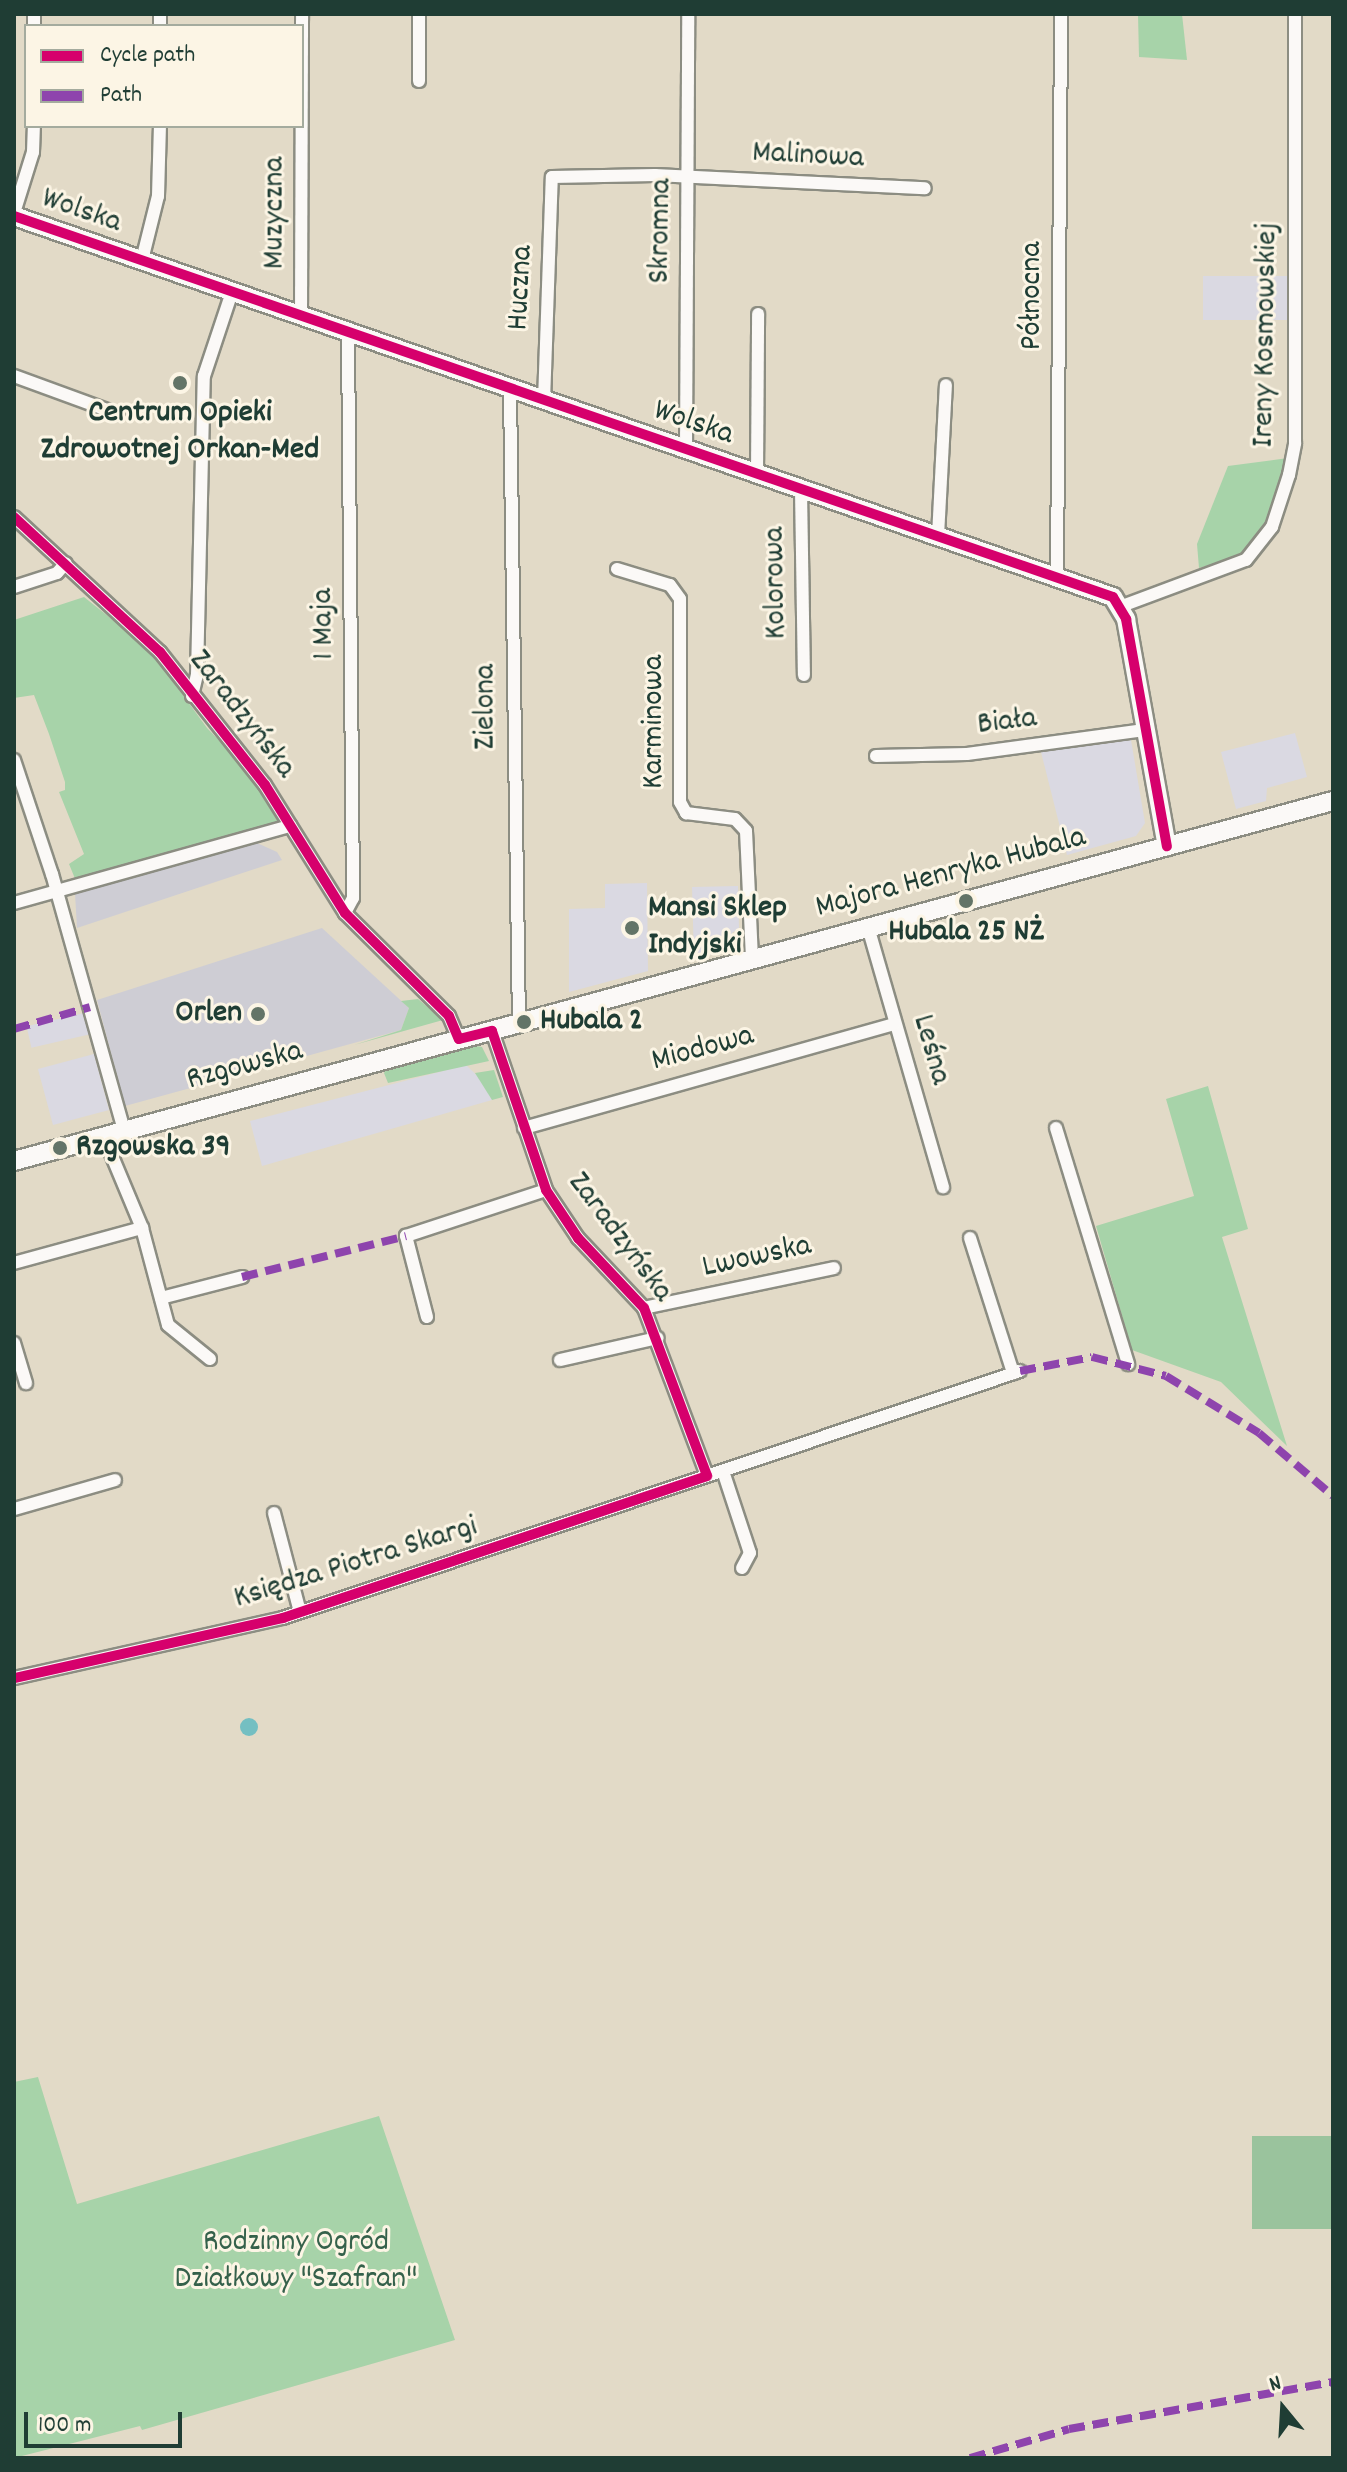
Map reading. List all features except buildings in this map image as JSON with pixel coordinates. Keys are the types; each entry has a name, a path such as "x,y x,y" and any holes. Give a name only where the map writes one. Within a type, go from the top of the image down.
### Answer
{"street":[{"path":"419,14 419,81"},
{"name":"Skromna","path":"686,449 688,14"},
{"name":"Północna","path":"1057,578 1061,14"},
{"name":"Ireny Kosmowskiej","path":"1122,606 1246,560 1272,527 1289,475 1295,443 1295,14"},
{"path":"14,215 33,152 34,128"},
{"path":"142,260 158,196 160,128"},
{"name":"Muzyczna","path":"301,316 302,128"},
{"name":"Malinowa","path":"552,177 689,177 925,188"},
{"name":"Huczna","path":"544,401 552,177"},
{"name":"Wolska","path":"14,215 510,390 1113,597 1122,606"},
{"path":"192,696 204,376 232,292"},
{"path":"757,474 758,314"},
{"name":"1 Maja","path":"345,913 353,898 348,332"},
{"path":"14,376 118,414"},
{"path":"938,536 946,385"},
{"name":"Zielona","path":"510,390 519,1023"},
{"name":"Kolorowa","path":"801,490 804,675"},
{"name":"Zaradzyńska","path":"14,517 160,652 192,696 249,763 345,913 449,1016 459,1039"},
{"path":"14,587 57,573 66,563"},
{"name":"Karminowa","path":"617,569 665,583 680,599 682,809 690,815 735,819 746,831 752,959"},
{"path":"1122,606 1167,846"},
{"name":"Biała","path":"876,756 967,754 1144,730"},
{"path":"14,760 57,892 124,1131"},
{"name":"Majora Henryka Hubala","path":"492,1031 1333,801"},
{"path":"14,903 290,826"},
{"name":"Leśna","path":"868,927 943,1187"},
{"name":"Miodowa","path":"524,1128 895,1024"},
{"name":"Zaradzyńska","path":"492,1031 546,1190 578,1238 644,1308 658,1338 707,1476"},
{"name":"Rzgowska","path":"14,1161 492,1031"},
{"path":"1056,1128 1128,1364"},
{"path":"104,1137 142,1228 168,1325 210,1359"},
{"path":"427,1317 406,1236 546,1190"},
{"path":"14,1263 142,1228"},
{"name":"Księdza Piotra Skargi","path":"14,1678 300,1612 1016,1372 970,1238"},
{"name":"Lwowska","path":"644,1308 834,1268"},
{"path":"161,1298 242,1277"},
{"path":"560,1360 658,1338"},
{"path":"14,1343 26,1383"},
{"path":"723,1471 750,1553 742,1568"},
{"path":"14,1509 115,1480"},
{"path":"274,1513 300,1612"}],"shaded area":[{"path":"1203,276 1287,276 1287,320 1203,320"},
{"path":"1295,733 1307,777 1267,788 1266,801 1236,809 1221,752"},
{"path":"1131,740 1145,823 1136,836 1067,855 1041,752"},
{"path":"257,843 277,852 282,860 77,928 75,893"},
{"path":"647,883 648,971 569,992 569,909 605,908 605,884"},
{"path":"738,886 739,928 732,933 732,949 694,959 692,887"},
{"path":"322,928 409,1008 401,1030 125,1106 97,1000"},
{"path":"84,1013 89,1034 31,1048 27,1026"},
{"path":"94,1054 109,1110 53,1125 38,1069"},
{"path":"466,1065 485,1083 492,1100 262,1166 250,1121"}],"green space":[{"path":"1138,14 1182,14 1187,60 1139,57"},
{"path":"1288,458 1263,534 1242,556 1199,568 1197,544 1228,466"},
{"path":"84,597 138,640 164,669 207,728 259,782 280,822 76,881 69,864 84,854 59,792 65,790 65,782 49,734 34,695 14,698 14,620"},
{"path":"418,999 443,1020 354,1045 401,1030 409,1008 401,1001"},
{"path":"471,1045 482,1047 489,1061 388,1083 384,1073 388,1067"},
{"path":"494,1070 503,1097 492,1100 475,1073"},
{"path":"1208,1086 1248,1229 1222,1237 1287,1446 1221,1382 1132,1350 1096,1226 1194,1196 1166,1099"},
{"name":"Rodzinny Ogród Działkowy \"Szafran\"","path":"38,2077 77,2204 379,2116 455,2340 142,2430 140,2426 14,2458 14,2082"},
{"path":"1252,2136 1333,2136 1333,2229 1252,2229"}],"water":[{"path":"249,1718 258,1727 249,1736 240,1727"}],"marked path":[{"path":"14,1029 90,1007"},
{"path":"242,1277 406,1236"},
{"path":"1020,1371 1092,1357 1166,1376 1259,1433 1333,1496"},
{"path":"970,2458 1069,2429 1333,2382"}],"cycle path":[{"path":"14,216 1113,597 1126,619 1167,846"},
{"path":"14,517 160,652 265,785 345,913 449,1016 459,1039 492,1031 546,1190 578,1238 644,1308 707,1476 283,1618 14,1678"}],"place":[{"name":"Centrum Opieki Zdrowotnej Orkan-Med","path":"180,383"},
{"name":"Hubala 25 NŻ","path":"966,901"},
{"name":"Mansi Sklep Indyjski","path":"632,928"},
{"name":"Orlen","path":"258,1014"},
{"name":"Hubala 2","path":"524,1022"},
{"name":"Rzgowska 39","path":"60,1148"}]}
